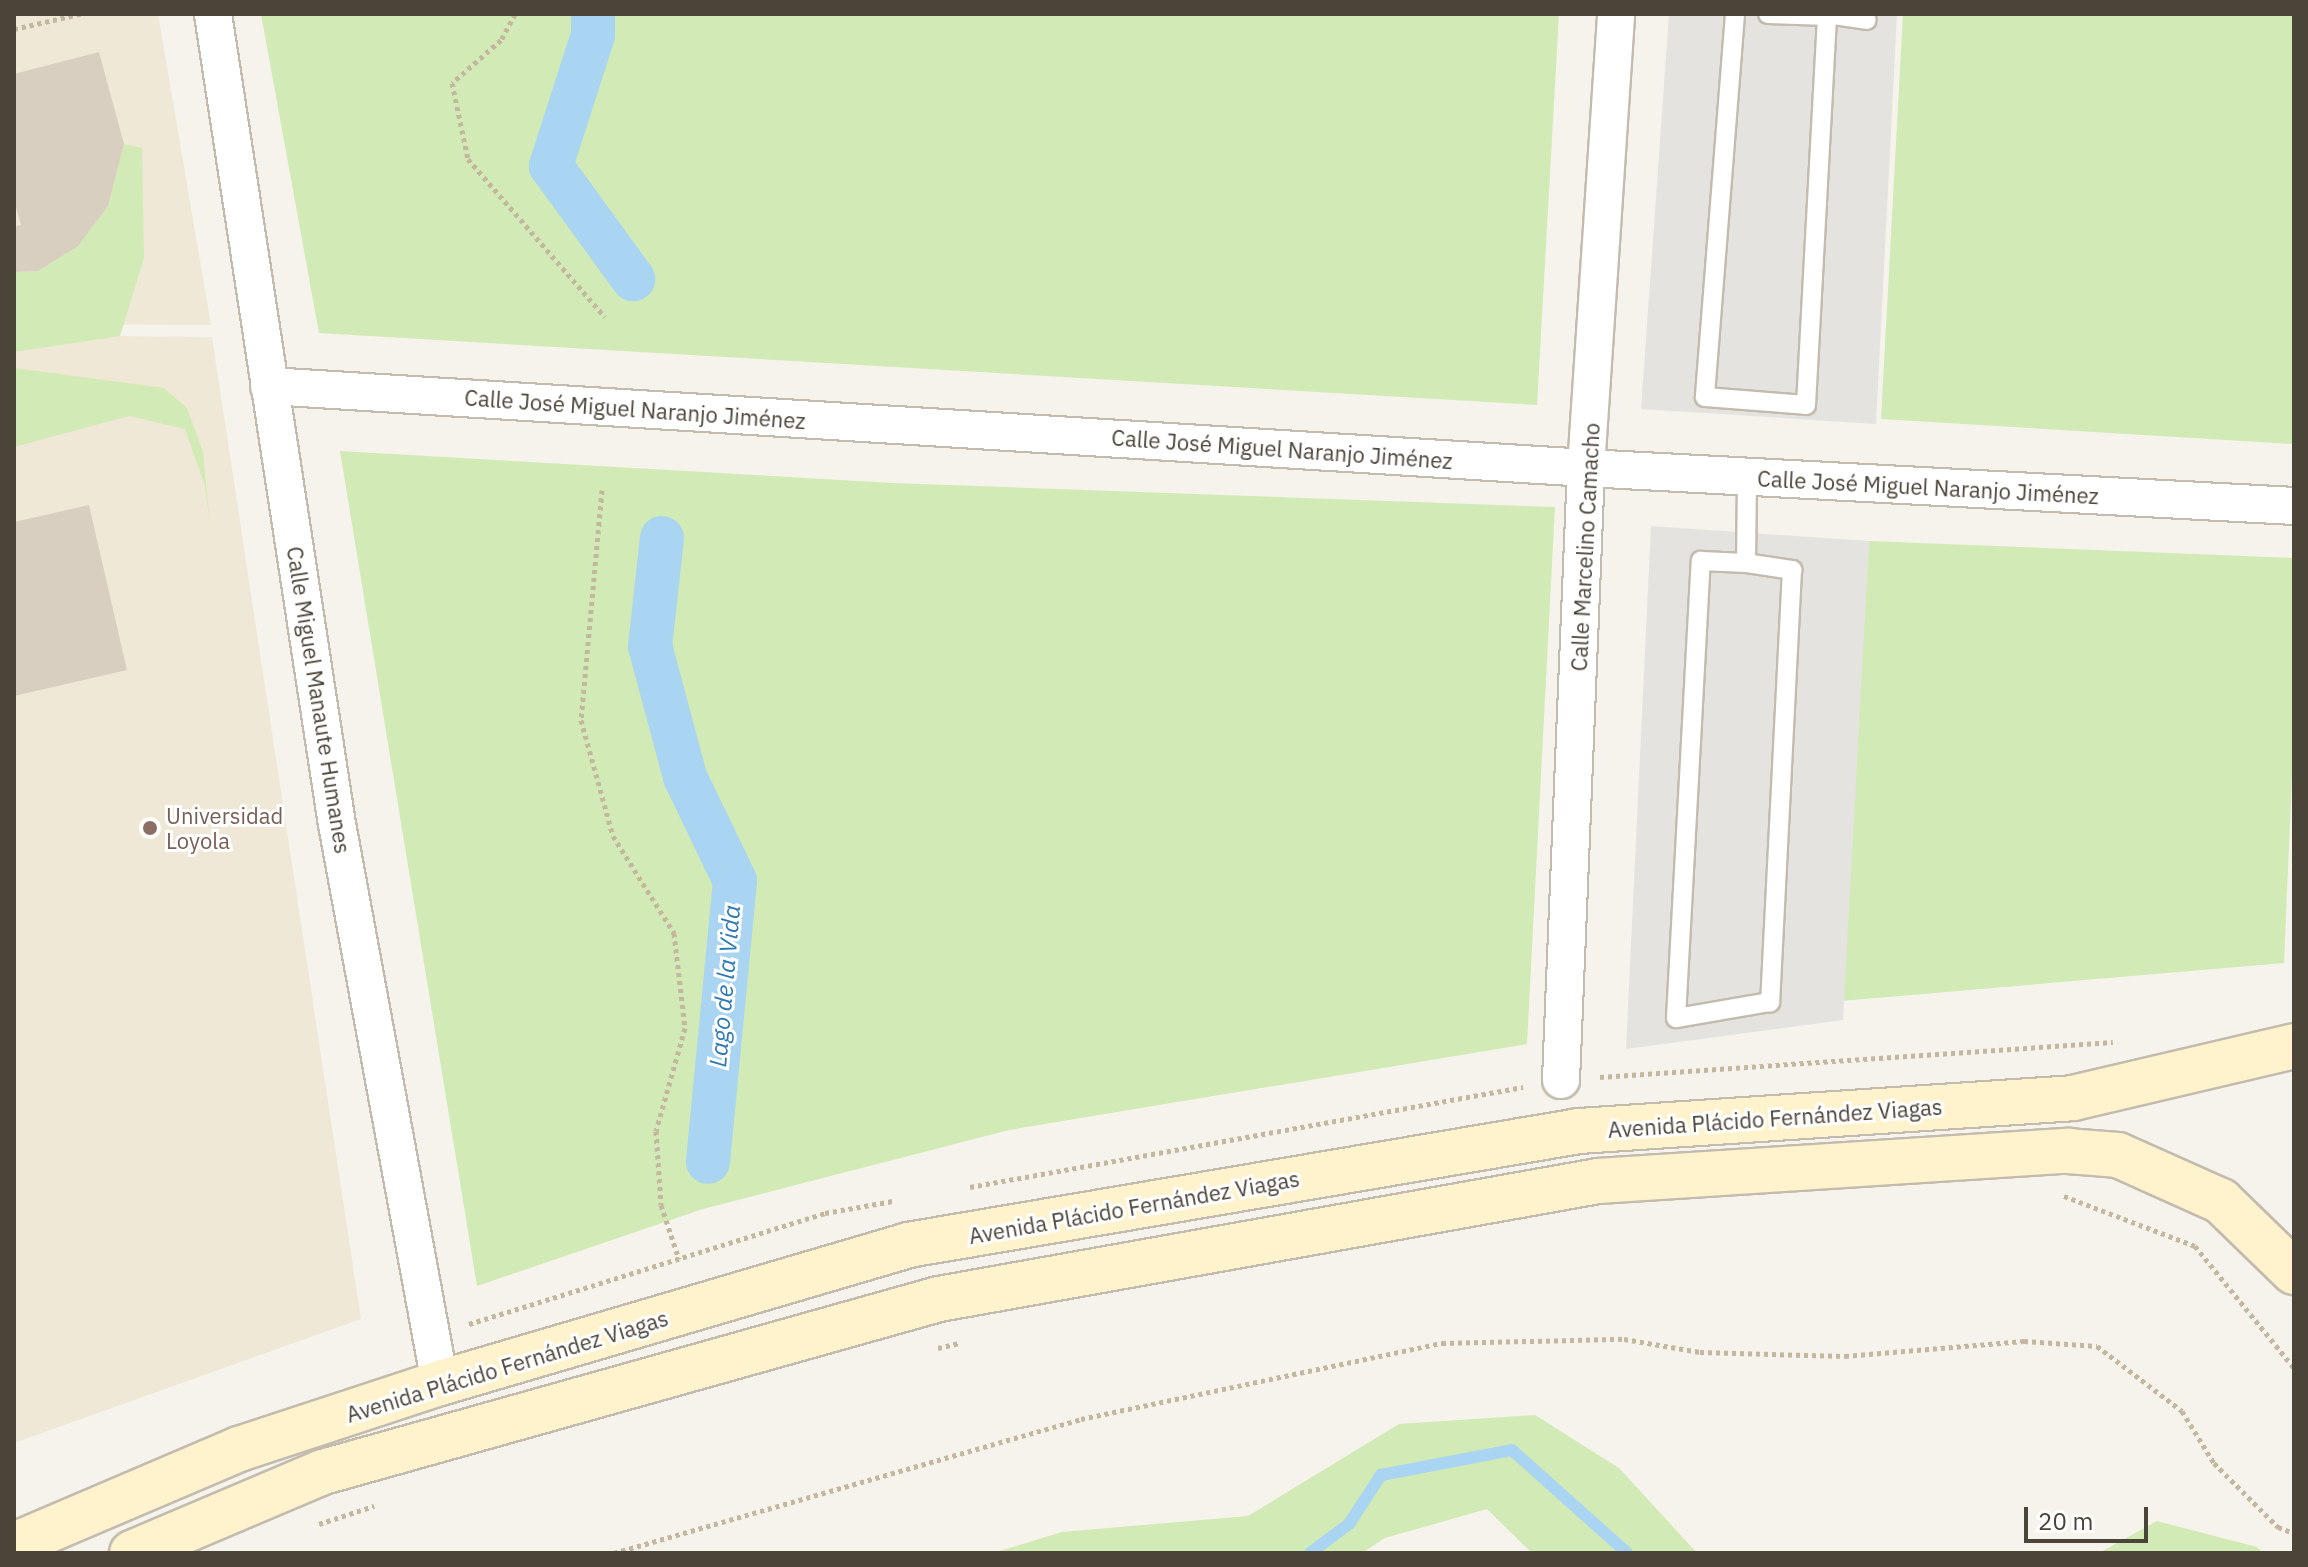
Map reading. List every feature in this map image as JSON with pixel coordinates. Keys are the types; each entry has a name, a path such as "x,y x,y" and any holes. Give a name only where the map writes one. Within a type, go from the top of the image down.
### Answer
{"main road":[{"name":"Avenida Plácido Fernández Viagas","path":"14,1545 239,1449 440,1383 908,1245 1579,1131 2073,1098 2294,1046"},
{"path":"132,1553 323,1472 939,1299 1598,1181 2068,1151 2118,1155 2221,1201 2294,1272"}],"street":[{"name":"Calle Miguel Manaute Humanes","path":"213,14 337,824 440,1383"},
{"name":"Calle Marcelino Camacho","path":"1561,1080 1586,468 1616,14"},
{"name":"Calle José Miguel Naranjo Jiménez","path":"269,386 1586,468 2294,506"}],"lane":[{"path":"1735,14 1705,397 1806,405 1827,15"},
{"path":"1768,14 1827,15 1867,20"},
{"path":"1746,563 1747,477"},
{"path":"1701,561 1746,563 1792,570 1770,1002 1676,1018 1701,561"}],"path":[{"path":"14,29 80,14"},
{"path":"515,14 501,40 452,83 468,159 605,317"},
{"path":"602,490 581,720 613,836 674,933 685,1028 656,1131 661,1205 696,1309"},
{"path":"2048,1197 2063,1196 2195,1246 2294,1368"},
{"path":"614,1553 1096,1415 1442,1343 1624,1339 1700,1352 1845,1356 2024,1341 2097,1346 2182,1411 2214,1463 2278,1527 2294,1533"},
{"path":"931,1349 962,1342"},
{"path":"306,1528 381,1504"}],"shaded area":[{"path":"14,14 158,14 211,325 14,324"},
{"path":"1669,14 1897,14 1876,424 1641,409"},
{"name":"Universidad Loyola","path":"14,335 212,337 361,1319 14,1443"},
{"path":"1651,526 1869,541 1843,1020 1626,1049"}],"green space":[{"path":"261,14 1559,14 1537,405 319,333"},
{"path":"1903,14 2294,14 2294,444 1881,419"},
{"path":"124,144 142,148 144,258 120,336 14,352 14,272 38,271 108,206"},
{"path":"14,368 164,388 187,408 203,452 210,525 205,486 185,429 129,416 14,447"},
{"path":"340,451 892,483 1555,507 1527,1044 1009,1130 703,1209 477,1286"},
{"path":"1869,541 2294,558 2294,730 2284,963 1841,1001"},
{"path":"1535,1415 1619,1468 1697,1553 1532,1553 1487,1509 1385,1538 1362,1553 993,1553 1062,1532 1248,1516 1399,1424"},
{"path":"2157,1521 2257,1547 2263,1553 2099,1553"}],"building":[{"path":"99,52 124,144 108,206 78,246 38,271 14,272 14,227 21,225 14,201 14,74"},
{"path":"89,505 127,670 14,696 14,522"}],"waterway":[{"name":"Lago de la Vida","path":"593,14 593,35 551,166 633,279"},
{"name":"Lago de la Vida","path":"662,538 650,646 685,777 735,881 708,1162"},
{"path":"1310,1553 1349,1524 1381,1475 1512,1450 1627,1553"}],"place":[{"name":"Universidad Loyola","path":"150,828"}]}
